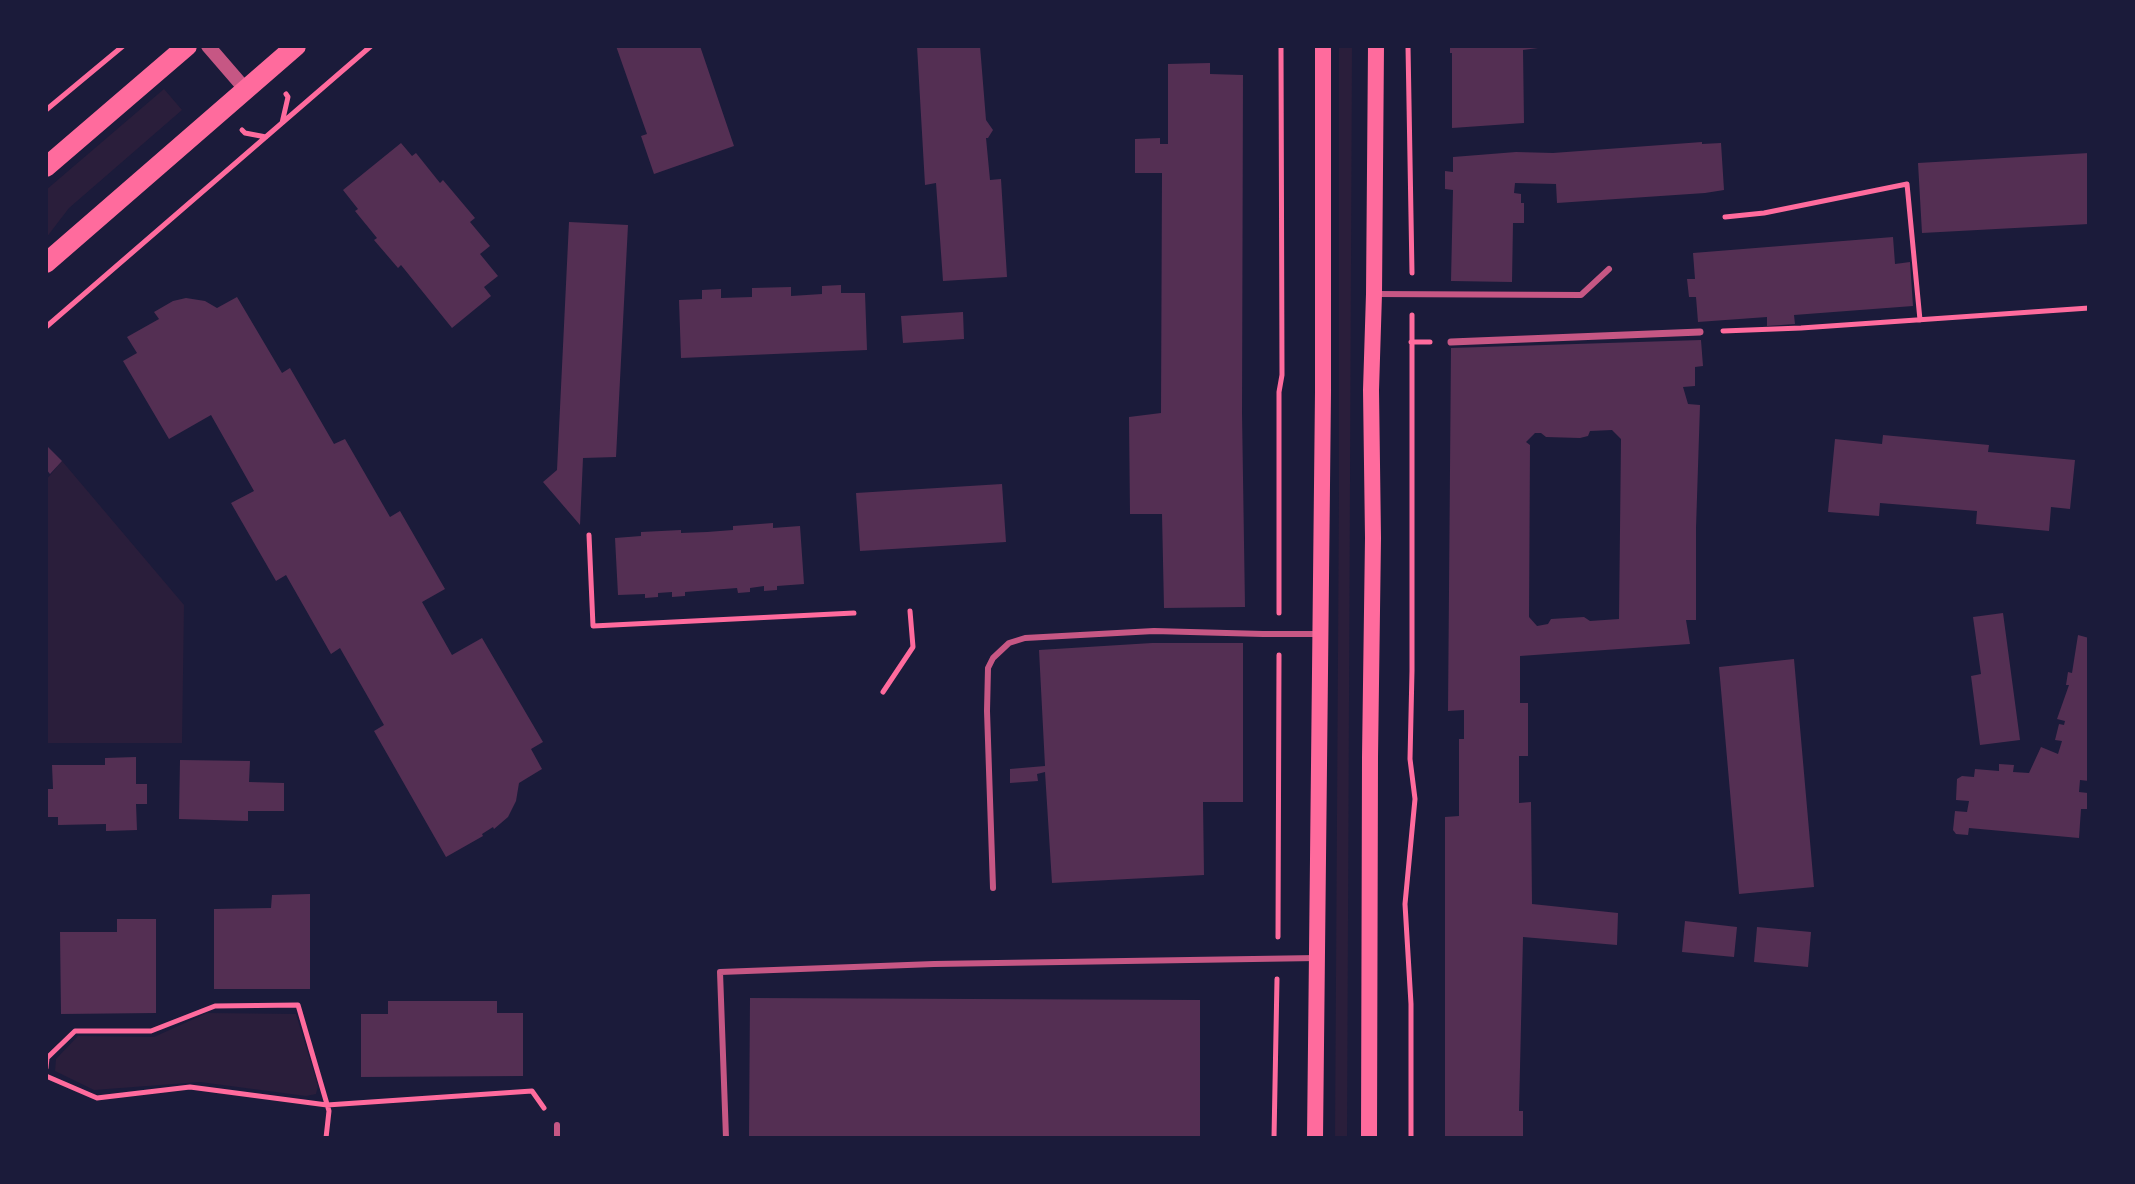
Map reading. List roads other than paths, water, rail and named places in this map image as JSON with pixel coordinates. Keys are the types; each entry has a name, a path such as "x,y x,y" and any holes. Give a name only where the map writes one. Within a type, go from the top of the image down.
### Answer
{"main road":[{"path":"46,167 187,46"},
{"path":"46,263 296,46"},
{"path":"1315,1138 1323,392 1323,46"},
{"path":"1369,1138 1371,390 1376,46"}],"street":[{"path":"208,46 246,90"},
{"path":"1451,342 1700,332"}],"lane":[{"path":"1374,294 1581,295 1609,269"},
{"path":"993,888 988,668 993,658 1009,643 1025,638 1154,631 1319,634"},
{"path":"726,1138 720,972 934,964 1317,958"},
{"path":"557,1125 557,1138"}]}
